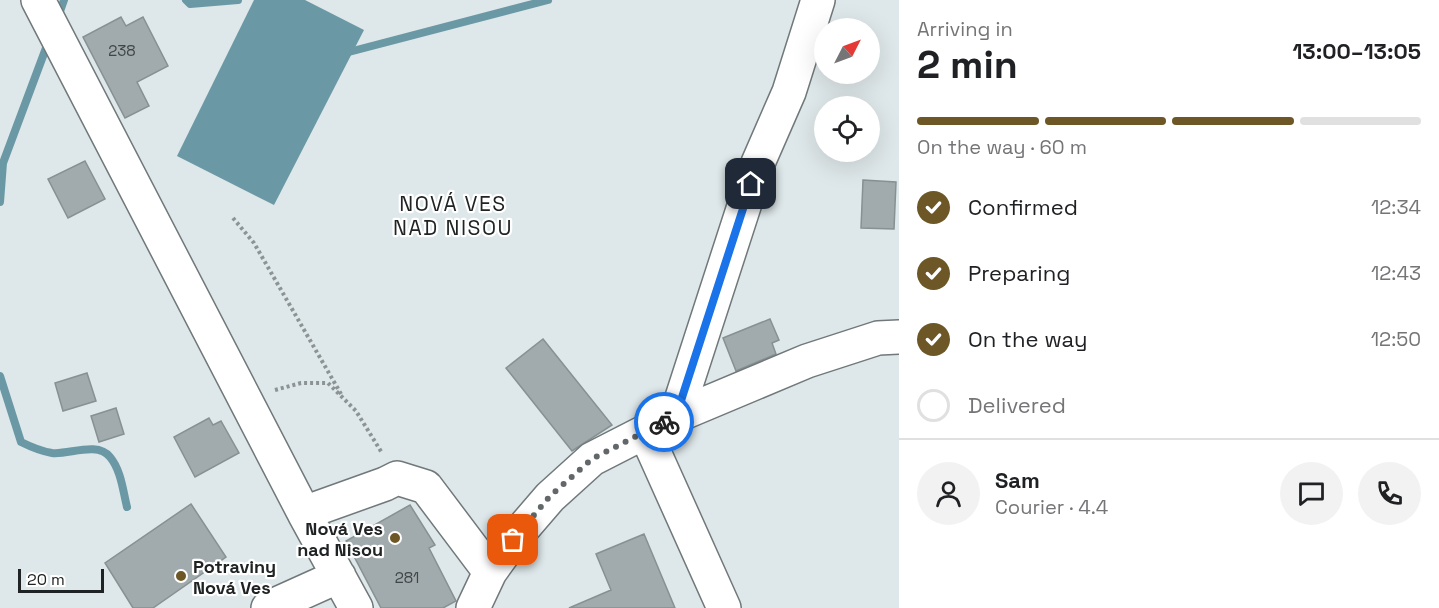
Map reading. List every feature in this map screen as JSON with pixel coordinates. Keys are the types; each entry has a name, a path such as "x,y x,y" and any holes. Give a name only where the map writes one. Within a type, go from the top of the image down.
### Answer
{"street":[{"path":"38,0 304,513 356,608"},
{"path":"676,416 758,163 789,92 818,0"},
{"path":"473,608 490,572 513,540 550,496 592,459 676,416 807,361 878,338 899,337"},
{"path":"645,432 724,608"},
{"path":"304,513 397,478 426,487 490,572"},
{"path":"268,608 339,576"}],"path":[{"path":"233,218 254,243 340,394"},
{"path":"246,400 301,383 328,383 356,411 397,478"}],"water":[{"path":"254,0 305,0 364,30 274,205 177,156"}],"building":[{"path":"121,17 126,26 143,17 168,66 137,82 149,106 125,118 83,37"},
{"path":"85,161 105,199 68,218 48,179"},
{"path":"863,180 896,182 894,229 861,228"},
{"path":"770,319 779,340 772,343 776,354 736,371 723,338"},
{"path":"543,339 612,425 572,451 506,368"},
{"path":"87,373 96,401 63,411 55,383"},
{"path":"116,408 124,434 99,442 91,416"},
{"path":"209,418 213,425 221,421 239,453 195,477 174,437"},
{"path":"191,504 226,557 153,608 133,608 105,563"},
{"path":"410,505 435,545 429,548 456,601 443,608 381,608 346,541"},
{"path":"644,534 675,608 569,608 611,590 596,554"}],"waterway":[{"path":"57,20 64,0"},
{"path":"186,0 190,4 238,0"},
{"path":"345,53 548,0"},
{"path":"0,202 3,163 49,40"},
{"path":"0,376 21,442 52,453 90,449 104,452 117,468 127,507"}],"way so far":[{"path":"513,540 550,496 592,459 664,422"}],"place":[{"name":"Nová Ves nad Nisou","path":"395,538"},
{"name":"Potraviny Nová Ves","path":"181,576"}],"district":[{"name":"NOVÁ VES NAD NISOU","path":"453,215"}],"route":[{"path":"664,422 676,416 751,184"}]}
